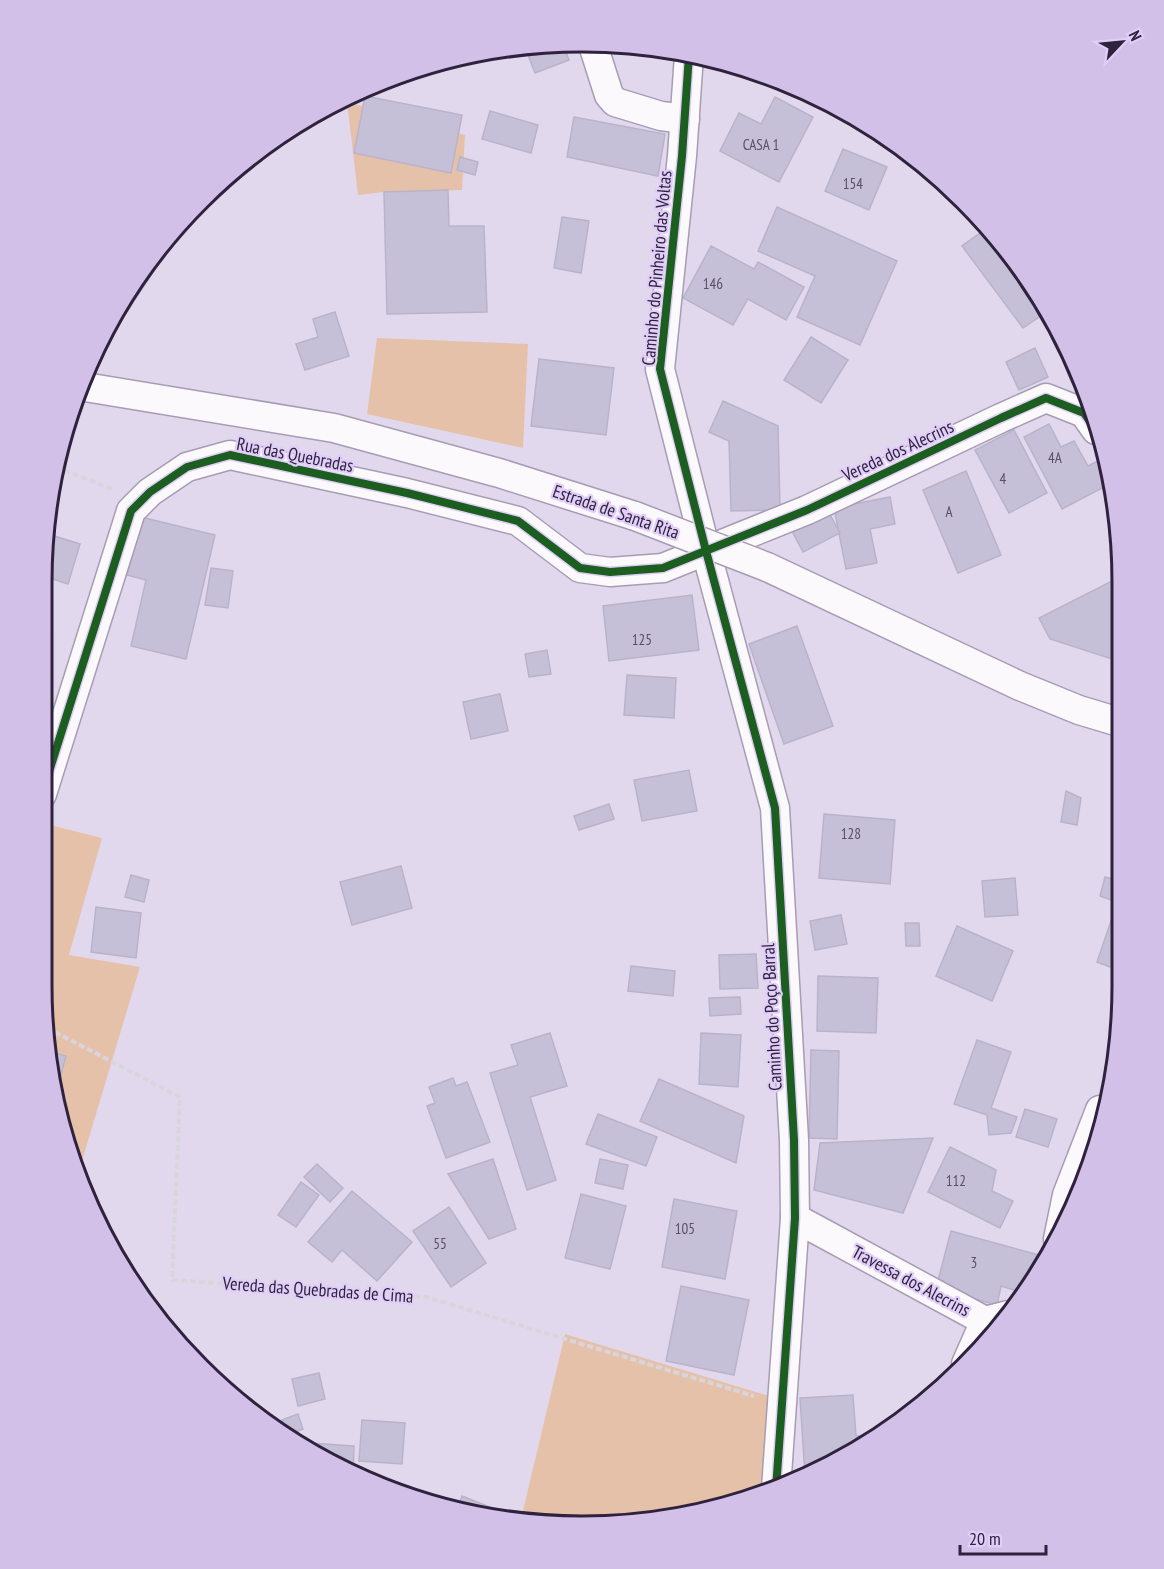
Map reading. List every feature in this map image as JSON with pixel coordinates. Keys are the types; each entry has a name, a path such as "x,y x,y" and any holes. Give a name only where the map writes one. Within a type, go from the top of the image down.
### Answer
{"street":[{"path":"595,53 609,95 615,102 661,116 685,119"},
{"name":"Caminho do Pinheiro das Voltas","path":"688,64 682,156 660,369 706,551"},
{"name":"Estrada de Santa Rita","path":"90,388 334,428 499,473 635,516 767,567 1020,686 1079,710 1112,720"},
{"name":"Vereda dos Alecrins","path":"706,551 807,510 1046,398 1083,413"},
{"name":"Rua das Quebradas","path":"52,762 131,511 150,492 187,467 230,455 407,493 518,521 580,568 610,572 663,568 706,551"},
{"name":"Caminho do Poço Barral","path":"706,551 775,808 794,1140 795,1218 777,1479"},
{"path":"1066,1202 1087,1142"},
{"name":"Travessa dos Alecrins","path":"795,1218 995,1317"}],"path":[{"path":"65,470 142,500"}],"shaded area":[{"path":"354,104 465,135 462,190 358,195 348,107"},
{"path":"377,338 528,344 523,448 367,414"},
{"path":"52,826 102,838 69,955 140,967 82,1160 71,1124 57,1056 52,987"},
{"path":"565,1334 769,1396 764,1484 719,1498 651,1512 582,1516 522,1513"}],"building":[{"path":"566,53 569,60 535,73 528,56"},
{"path":"370,97 462,115 451,173 354,153 364,100"},
{"path":"775,97 813,117 779,182 720,151 739,113 761,124"},
{"path":"490,111 538,125 531,153 482,139"},
{"path":"574,117 665,134 658,176 567,157"},
{"path":"843,149 887,167 869,210 825,191"},
{"path":"460,157 478,162 475,175 457,170"},
{"path":"448,190 449,226 484,226 487,312 387,314 384,192"},
{"path":"777,207 897,261 860,345 797,317 815,276 758,251"},
{"path":"562,217 589,221 581,273 554,268"},
{"path":"980,233 1002,260 1040,316 1023,328 962,246"},
{"path":"711,246 754,269 758,262 804,287 786,320 748,299 733,325 683,298"},
{"path":"335,312 349,356 305,370 296,344 318,337 313,319"},
{"path":"811,337 848,360 821,403 784,380"},
{"path":"1035,348 1048,377 1019,390 1006,362"},
{"path":"539,359 614,368 606,435 531,426"},
{"path":"723,401 778,426 780,510 731,511 729,441 709,432"},
{"path":"1049,424 1061,447 1074,441 1088,466 1097,462 1103,488 1062,509 1024,437"},
{"path":"1014,430 1047,493 1009,513 975,450"},
{"path":"966,471 1001,555 958,573 923,490"},
{"path":"890,497 895,524 870,529 877,563 846,569 834,508"},
{"path":"828,511 840,533 803,552 791,529"},
{"path":"141,517 215,535 186,659 131,646 146,580 127,575"},
{"path":"55,536 80,544 68,584 52,579"},
{"path":"211,568 233,571 228,608 205,605"},
{"path":"1112,581 1112,659 1050,639 1039,618"},
{"path":"692,595 699,650 609,661 603,606"},
{"path":"797,626 833,726 784,744 749,644"},
{"path":"547,650 551,674 529,677 525,654"},
{"path":"627,675 676,678 674,718 624,715"},
{"path":"500,694 508,731 471,739 463,702"},
{"path":"689,770 697,811 642,821 634,780"},
{"path":"1066,791 1081,798 1077,825 1061,822"},
{"path":"609,804 614,819 579,830 574,816"},
{"path":"824,814 895,820 890,884 819,878"},
{"path":"401,866 412,908 352,925 340,882"},
{"path":"131,875 149,880 144,902 125,897"},
{"path":"1105,877 1112,879 1112,900 1100,896"},
{"path":"1015,878 1018,915 985,917 982,881"},
{"path":"96,907 141,913 136,958 91,952"},
{"path":"841,915 847,944 815,950 810,921"},
{"path":"1112,918 1112,968 1097,962"},
{"path":"905,923 919,923 920,946 906,946"},
{"path":"957,926 1013,951 992,1001 936,976"},
{"path":"756,954 758,988 720,989 719,955"},
{"path":"631,966 675,971 673,996 628,991"},
{"path":"818,976 878,978 876,1033 817,1031"},
{"path":"740,997 741,1014 710,1016 709,998"},
{"path":"550,1033 567,1086 530,1097 556,1180 527,1190 490,1073 518,1065 511,1045"},
{"path":"701,1033 741,1035 738,1087 699,1084"},
{"path":"977,1040 1011,1052 991,1108 1017,1117 1011,1133 989,1135 987,1115 954,1104"},
{"path":"811,1050 839,1051 837,1139 809,1138"},
{"path":"57,1054 66,1056 61,1076"},
{"path":"453,1078 456,1086 467,1082 490,1142 446,1158 427,1106 435,1103 429,1087"},
{"path":"659,1079 744,1116 736,1163 640,1121"},
{"path":"1025,1109 1057,1119 1048,1147 1016,1137"},
{"path":"598,1114 657,1137 646,1166 586,1144"},
{"path":"933,1138 903,1213 814,1190 820,1143"},
{"path":"950,1147 996,1170 992,1191 1013,1201 1000,1228 928,1192"},
{"path":"493,1159 516,1229 489,1239 448,1174"},
{"path":"600,1159 628,1165 623,1189 595,1183"},
{"path":"317,1164 343,1188 330,1202 304,1177"},
{"path":"301,1182 319,1195 296,1227 278,1215"},
{"path":"352,1191 412,1242 377,1281 342,1250 332,1262 308,1242"},
{"path":"581,1194 626,1206 610,1269 565,1258"},
{"path":"674,1199 737,1211 725,1279 662,1267"},
{"path":"449,1207 486,1263 451,1287 413,1231"},
{"path":"951,1231 1039,1255 1015,1290 1001,1286 997,1305 936,1288"},
{"path":"681,1286 749,1300 734,1375 666,1361"},
{"path":"319,1373 325,1399 298,1406 292,1379"},
{"path":"853,1395 856,1436 863,1436 804,1467 800,1398"},
{"path":"298,1414 303,1429 295,1432 284,1424 282,1420"},
{"path":"362,1420 405,1423 402,1464 359,1461"},
{"path":"313,1443 354,1446 353,1464"},
{"path":"462,1496 494,1509 479,1506 460,1502"}],"cycle path":[{"path":"688,64 682,156 660,369 775,808 794,1140 795,1218 777,1479"},
{"path":"52,762 131,511 150,492 187,467 230,455 407,493 518,521 580,568 610,572 663,568 807,510 1046,398 1083,413"}]}
